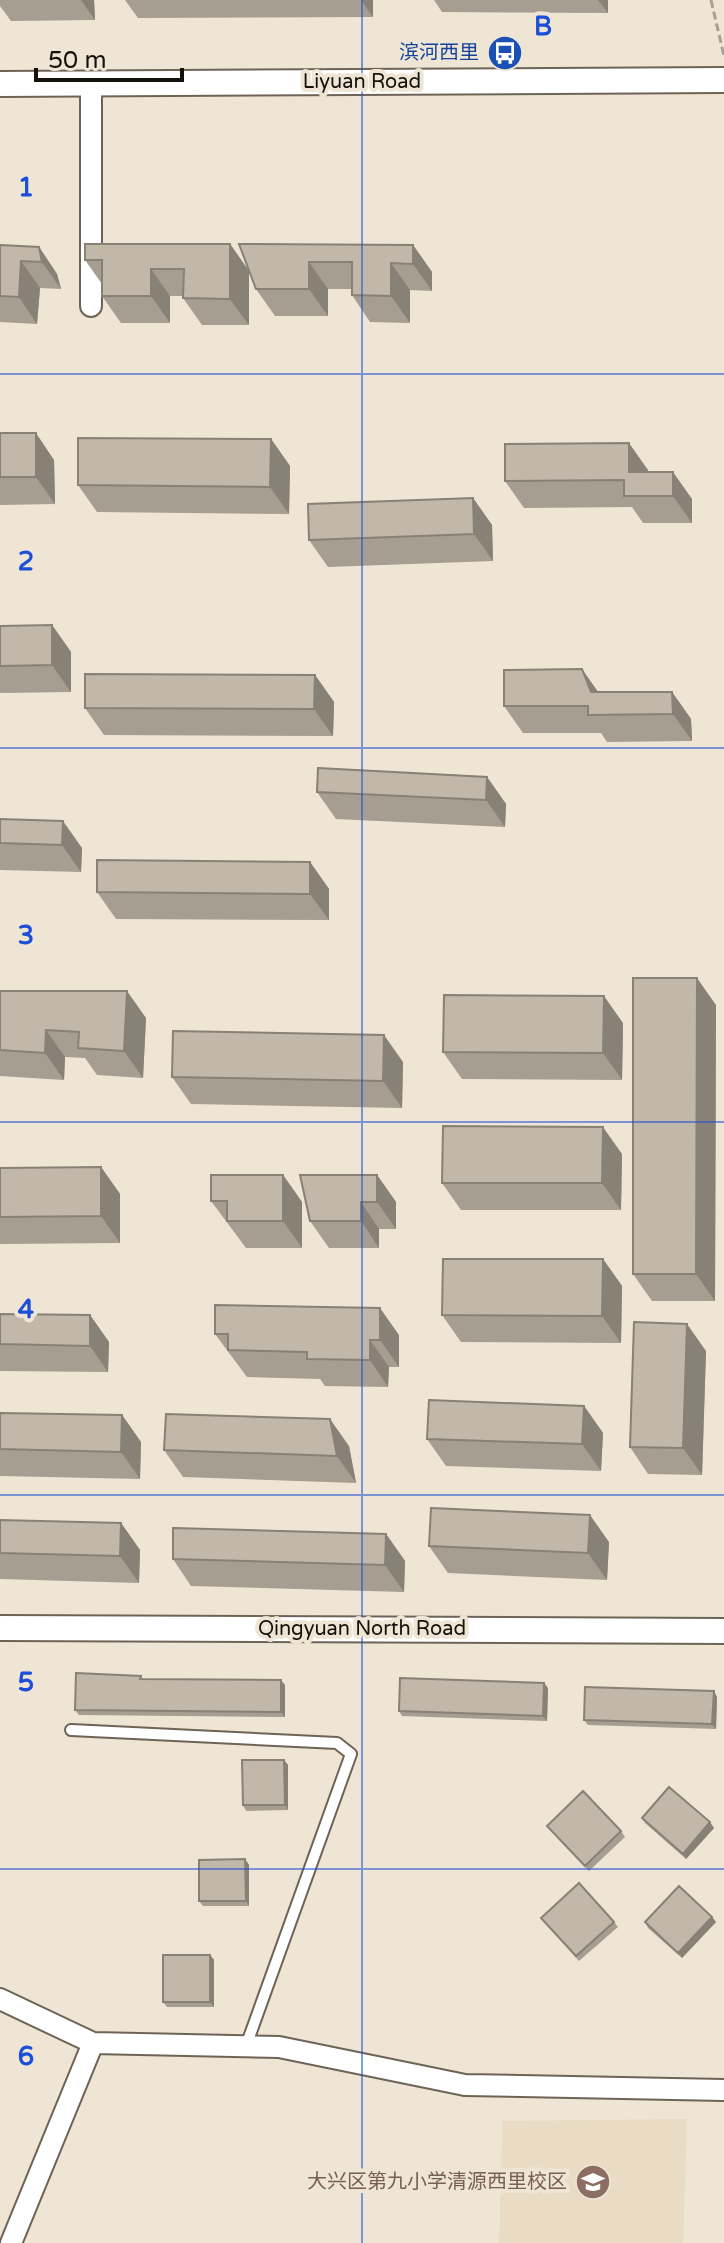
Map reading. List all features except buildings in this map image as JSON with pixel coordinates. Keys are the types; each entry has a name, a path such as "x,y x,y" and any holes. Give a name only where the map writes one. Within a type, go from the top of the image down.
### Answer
{"street":[{"name":"Liyuan Road","path":"0,84 724,80"},
{"path":"91,84 91,306"},
{"name":"Qingyuan North Road","path":"0,1628 724,1631"},
{"path":"0,1999 93,2043 279,2047 465,2085 724,2090"},
{"path":"11,2243 93,2043"}],"lane":[{"path":"71,1730 337,1743 351,1754 246,2046"}],"path":[{"path":"711,0 724,56"}],"shaded area":[{"name":"大兴区第九小学清源西里校区","path":"687,2119 683,2243 499,2243 503,2121"}],"place":[{"name":"滨河西里","path":"505,53"},
{"name":"大兴区第九小学清源西里校区","path":"593,2182"}]}
